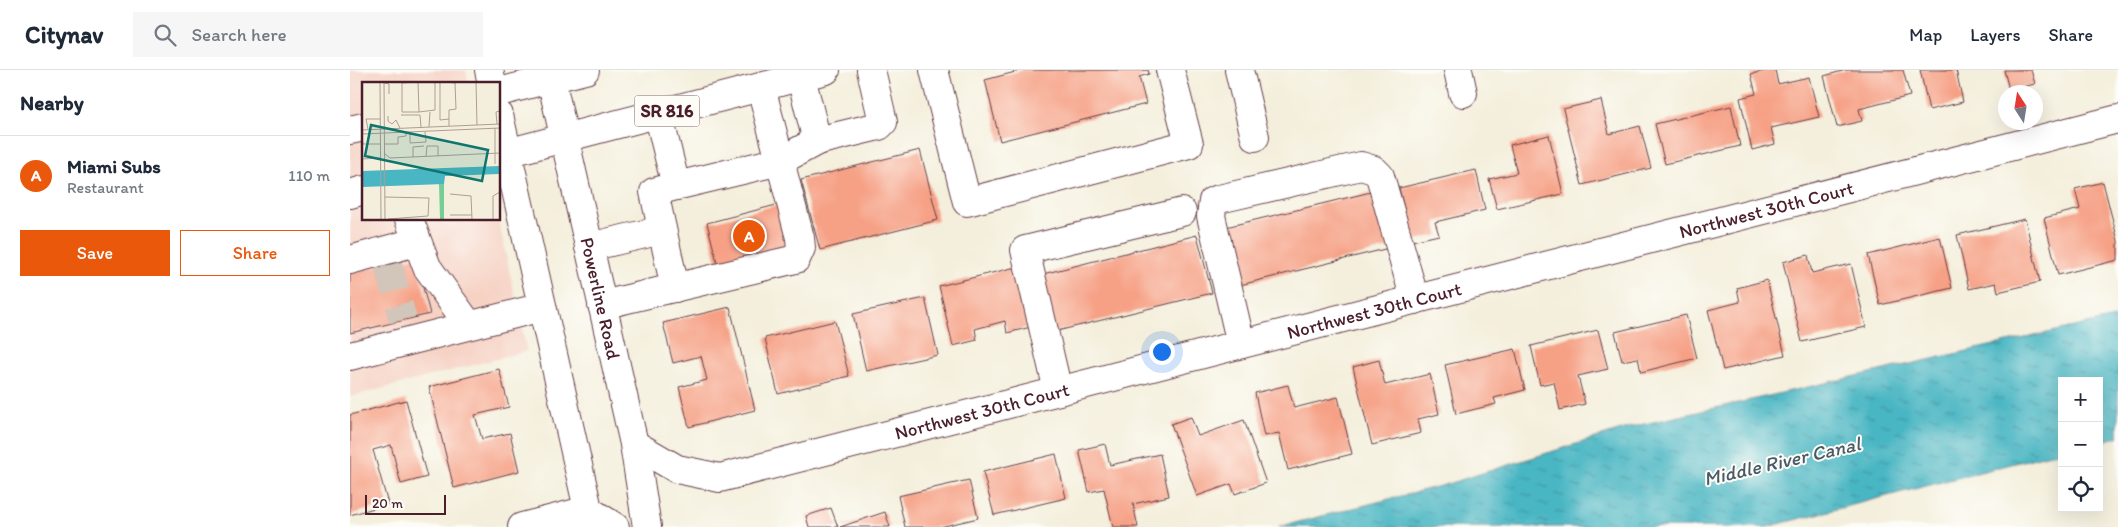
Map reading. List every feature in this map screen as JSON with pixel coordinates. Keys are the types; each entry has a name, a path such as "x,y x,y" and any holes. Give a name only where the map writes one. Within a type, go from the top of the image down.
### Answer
{"street":[{"path":"500,92 550,74 585,70"},
{"path":"675,288 654,192 780,161 817,141 878,126 884,122 871,70"},
{"path":"934,70 967,202 1189,144 1170,70"},
{"path":"1239,70 1255,137"},
{"path":"814,73 817,141"},
{"name":"SR 816","path":"503,154 814,73"},
{"name":"Powerline Road","path":"550,74 634,444 647,527"},
{"path":"602,305 796,259 801,248 800,238 761,87"},
{"path":"658,113 676,186"},
{"name":"Northwest 30th Court","path":"634,444 677,469 720,478 2118,119"},
{"path":"500,125 503,154 542,307 590,519"},
{"path":"1241,344 1211,216 1213,201 1219,199 1361,166 1374,170 1380,176 1415,300"},
{"path":"1058,392 1025,250 1182,212"},
{"path":"350,260 386,257 413,230 427,267 469,325"},
{"path":"590,246 662,230"},
{"path":"350,356 405,331 469,325 542,307"},
{"path":"522,527 590,519 616,527"}],"shaded area":[{"path":"350,70 466,70 469,82 362,82 362,220 498,220 527,351 350,397"}],"water":[{"name":"Middle River Canal","path":"2118,317 2118,437 2103,441 2103,377 2058,377 2058,452 1767,527 1279,527 1444,485 1631,427"}],"building":[{"path":"1023,70 1148,70 1149,74 1139,77 1146,104 1000,141 985,80"},
{"path":"1775,70 1778,84 1809,77 1819,117 1771,128 1775,144 1752,150 1740,98 1756,94 1751,74"},
{"path":"1846,70 1903,70 1910,96 1859,109 1862,121 1837,127 1824,76"},
{"path":"1920,70 1956,70 1963,102 1929,110"},
{"path":"2004,70 2031,70 2035,84 2008,85"},
{"path":"1601,100 1609,134 1640,126 1651,168 1582,185 1563,109"},
{"path":"1731,106 1740,146 1665,164 1655,124"},
{"path":"1549,135 1563,194 1497,209 1489,179 1517,173 1510,145"},
{"path":"920,150 938,220 820,250 801,180"},
{"path":"1476,170 1485,210 1435,222 1439,235 1412,241 1399,188"},
{"path":"2103,182 2118,241 2118,260 2058,275 2044,218 2080,209 2075,189"},
{"path":"1375,191 1389,248 1240,285 1226,227"},
{"path":"780,204 791,248 718,266 707,223"},
{"path":"2025,219 2040,282 1998,292 1996,283 1969,289 1957,235"},
{"path":"1197,235 1212,293 1049,333 1035,276"},
{"path":"1940,237 1952,288 1880,305 1868,255"},
{"path":"1808,255 1812,273 1851,264 1866,327 1802,342 1783,262"},
{"path":"415,257 430,314 350,333 350,273"},
{"path":"1016,267 1031,327 1007,333 1005,321 975,329 977,340 953,346 939,286"},
{"path":"1767,280 1785,355 1723,370 1708,310 1740,302 1737,288"},
{"path":"925,298 938,355 866,371 853,314"},
{"path":"730,307 755,410 689,427 679,387 707,380 701,356 673,363 663,323"},
{"path":"1686,315 1697,358 1641,372 1638,358 1622,361 1615,332"},
{"path":"835,321 849,376 778,394 765,338"},
{"path":"1598,330 1608,369 1578,376 1585,404 1560,410 1554,382 1540,385 1531,346"},
{"path":"1515,349 1525,390 1494,398 1496,404 1456,414 1445,365"},
{"path":"1379,360 1385,385 1430,374 1439,414 1418,419 1421,433 1372,445 1353,367"},
{"path":"499,369 509,407 475,415 482,439 510,433 519,471 454,488 429,387"},
{"path":"1288,385 1294,408 1338,397 1352,454 1288,470 1279,433 1264,436 1255,393"},
{"path":"406,400 427,477 401,484 391,445 373,450 388,504 350,515 350,415"},
{"path":"1191,417 1198,436 1244,420 1266,483 1235,494 1231,484 1197,496 1171,424"},
{"path":"1105,444 1110,465 1160,454 1169,496 1133,504 1138,527 1113,527 1104,489 1089,492 1079,450"},
{"path":"1056,454 1066,498 994,515 983,472"},
{"path":"969,480 978,518 940,527 905,527 898,496"},
{"path":"831,508 838,527 809,527 806,516"},
{"path":"885,512 890,527 840,527"}],"tunnel":[{"path":"388,264 403,320"}],"place":[{"name":"Miami Subs","path":"749,236"}]}
